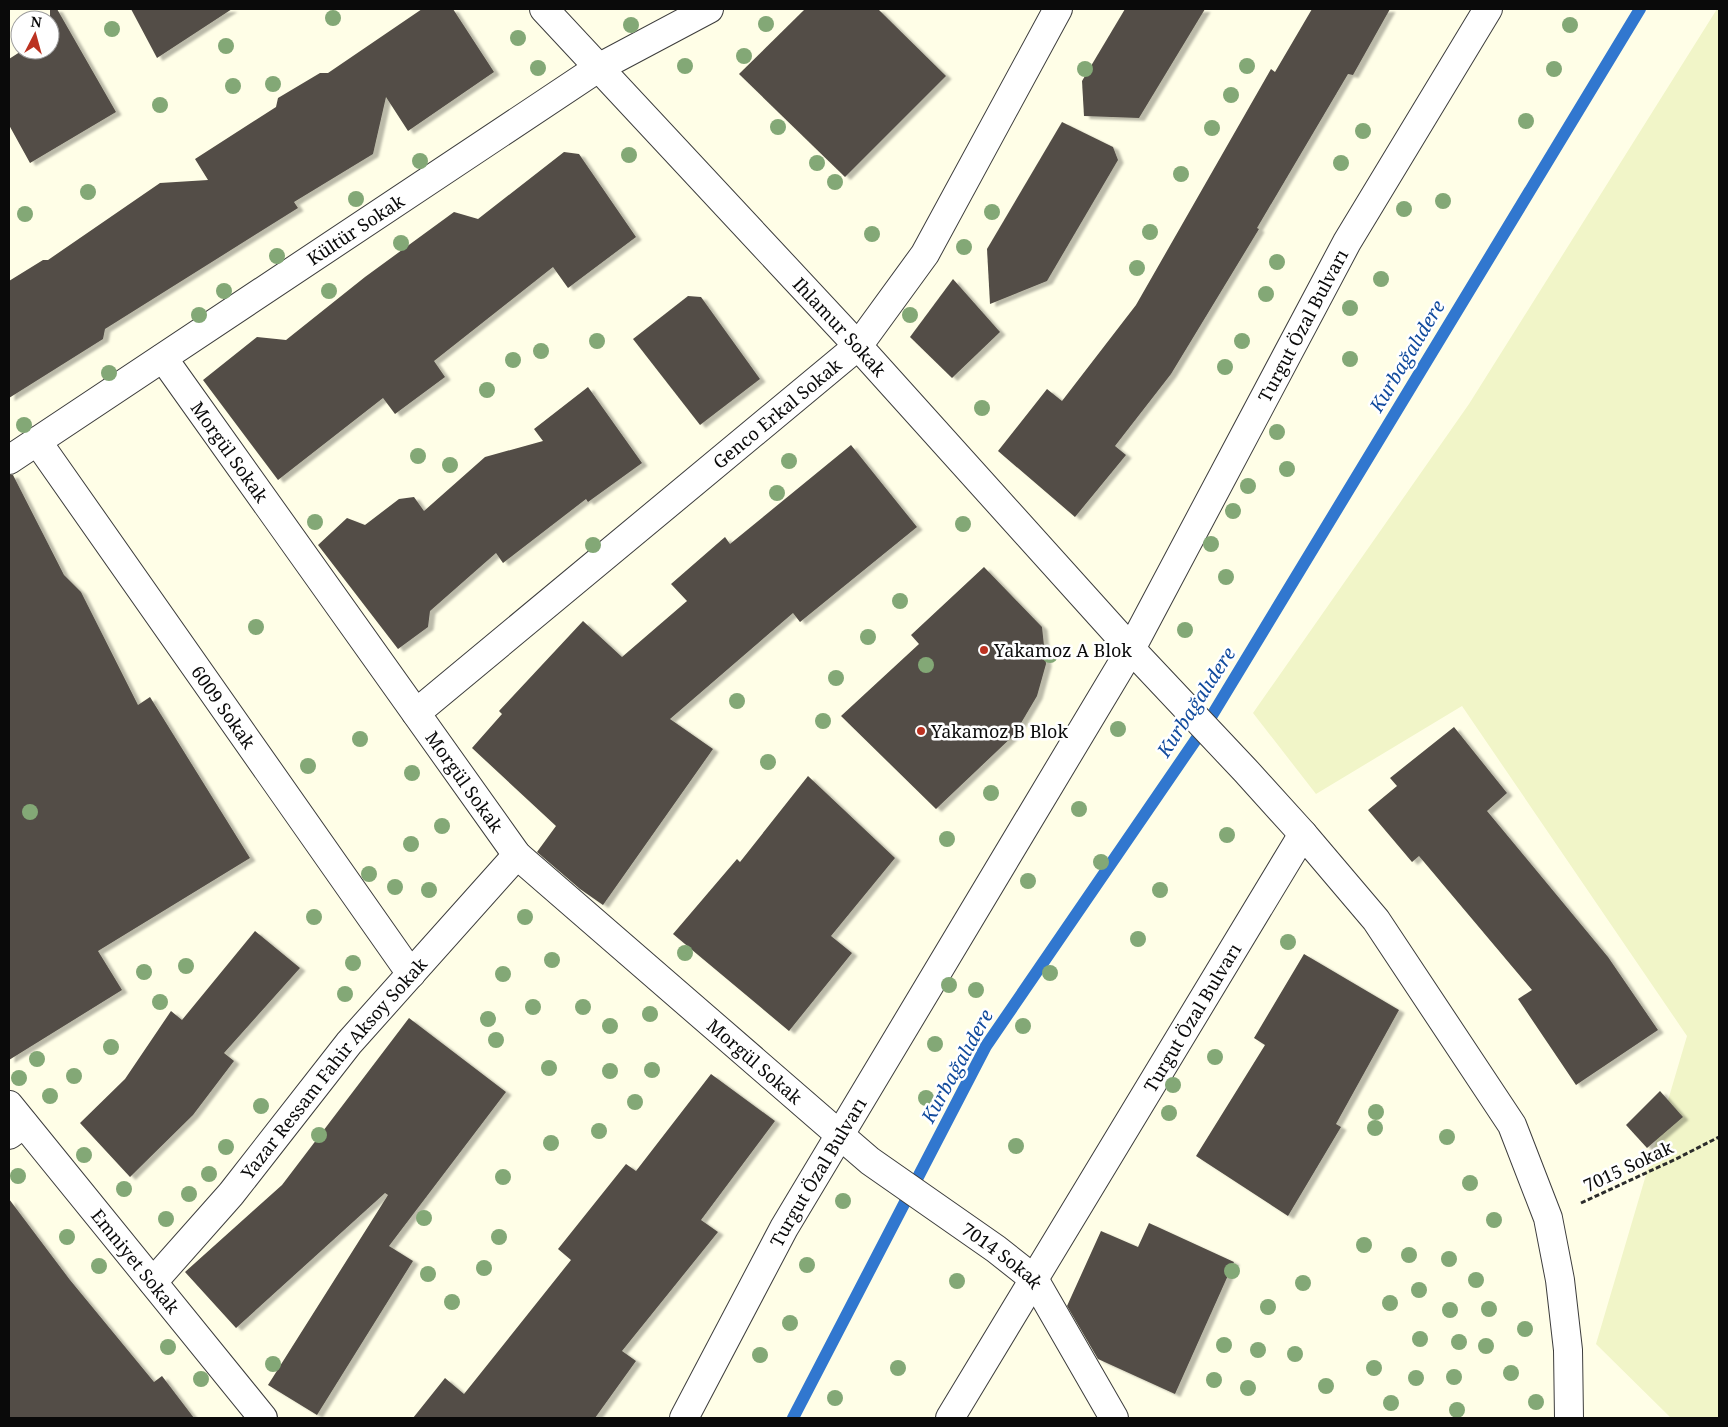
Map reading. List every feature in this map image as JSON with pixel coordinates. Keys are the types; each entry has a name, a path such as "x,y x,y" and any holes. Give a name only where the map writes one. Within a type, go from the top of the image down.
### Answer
{"street":[{"name":"Ihlamur Sokak","path":"544,9 858,346 1131,649"},
{"name":"Kültür Sokak","path":"9,460 598,68 709,9"},
{"name":"Genco Erkal Sokak","path":"416,713 858,346 925,254 1058,9"},
{"name":"Turgut Özal Bulvarı","path":"684,1418 784,1228 841,1136 1131,649 1347,242 1488,9"},
{"name":"Morgül Sokak","path":"163,358 517,855 841,1136"},
{"name":"6009 Sokak","path":"37,441 411,974"},
{"path":"1131,649 1303,834 1376,920 1512,1125 1548,1218 1560,1280 1568,1350 1569,1418"},
{"name":"Turgut Özal Bulvarı","path":"950,1418 1303,834"},
{"name":"Yazar Ressam Fahir Aksoy Sokak","path":"153,1282 231,1194 349,1043 517,855"},
{"name":"Emniyet Sokak","path":"14,1121 153,1282 263,1418"},
{"name":"7014 Sokak","path":"841,1136 870,1161 996,1249 1034,1279 1114,1418"}],"path":[{"name":"7015 Sokak","path":"1548,1218 1676,1160 1719,1137"}],"green space":[{"path":"1717,9 1719,9 1719,1418 1671,1418 1596,1344 1687,1036 1462,706 1316,794 1253,713 1469,404"}],"building":[{"path":"131,9 232,9 157,58"},
{"path":"422,9 453,9 494,72 408,131 386,97 373,154 294,202 298,208 105,329 103,339 9,398 9,281 43,260 48,260 160,183 208,180 195,159 276,107 278,98 320,73 328,73"},
{"path":"805,9 878,9 946,76 845,177 739,74"},
{"path":"1125,9 1205,9 1139,118 1084,116 1082,81"},
{"path":"1312,9 1390,9 1353,75 1348,74 1257,228 1259,229 1171,374 1115,446 1126,455 1075,517 998,451 1047,389 1062,401 1136,305 1271,69 1275,72"},
{"path":"60,14 116,112 30,163 9,125 9,59 60,60"},
{"path":"1062,122 1113,147 1118,160 1047,281 990,304 987,249"},
{"path":"564,152 579,154 636,237 568,288 553,267 434,361 445,377 395,414 383,398 278,480 203,380 257,337 286,340 365,277 454,212 478,219"},
{"path":"953,279 1000,332 952,378 910,337"},
{"path":"688,296 701,297 760,379 700,425 633,339"},
{"path":"588,387 642,463 588,502 586,499 503,563 496,553 430,611 428,627 398,649 318,545 347,518 365,525 399,499 414,497 424,511 485,457 543,441 534,429"},
{"path":"851,445 917,527 800,622 793,613 670,719 713,749 603,905 580,889 537,852 556,826 472,748 502,714 499,711 583,621 622,657 687,601 671,584 725,537 730,544"},
{"path":"9,475 13,475 64,575 81,592 138,705 150,697 250,858 98,951 122,990 9,1060"},
{"path":"984,567 1042,627 1046,664 1037,696 1014,735 936,809 841,716 919,644 911,635"},
{"path":"1454,727 1507,793 1487,811 1608,957 1658,1030 1576,1085 1518,999 1532,990 1419,856 1412,862 1368,810 1397,786 1390,778"},
{"path":"808,776 895,858 831,936 852,953 789,1031 673,934 737,859 740,862"},
{"path":"255,931 300,968 224,1053 234,1061 193,1115 130,1177 80,1123 125,1079 171,1011 182,1020"},
{"path":"1304,954 1399,1010 1336,1124 1341,1127 1288,1216 1196,1156 1265,1045 1254,1038"},
{"path":"409,1018 506,1092 389,1246 413,1261 317,1415 268,1385 388,1195 385,1193 236,1328 185,1272 282,1185"},
{"path":"711,1074 775,1121 701,1220 718,1232 622,1351 636,1361 595,1418 413,1418 445,1378 464,1394 571,1260 558,1249 626,1164 636,1171"},
{"path":"1660,1091 1683,1117 1647,1148 1626,1125"},
{"path":"9,1199 70,1280 154,1382 162,1376 194,1418 9,1418"},
{"path":"1149,1223 1234,1262 1175,1394 1098,1359 1067,1306 1101,1231 1138,1247"}],"waterway":[{"name":"Kurbağalıdere","path":"793,1418 986,1046 1208,722 1640,9"}],"place":[{"name":"Yakamoz A Blok","path":"984,650"},
{"name":"Yakamoz B Blok","path":"921,731"}]}
